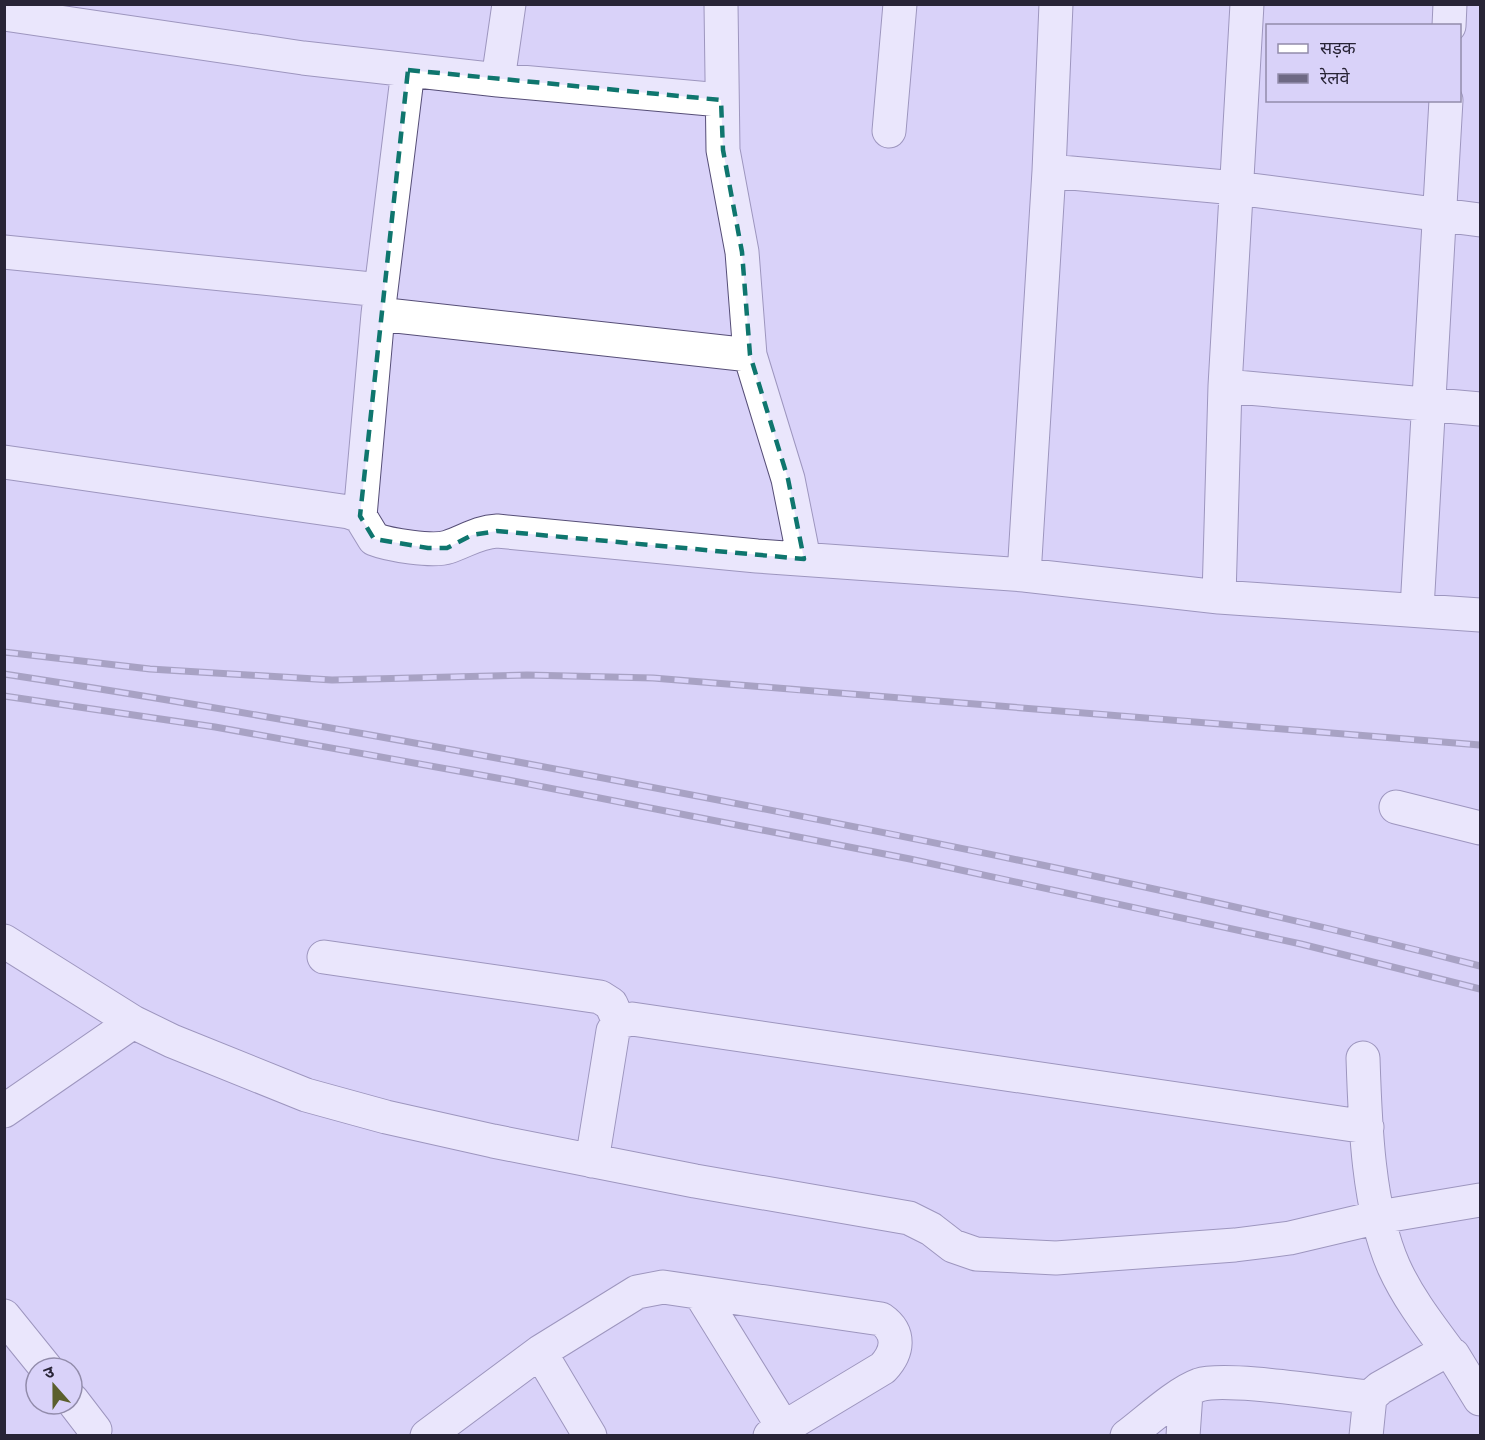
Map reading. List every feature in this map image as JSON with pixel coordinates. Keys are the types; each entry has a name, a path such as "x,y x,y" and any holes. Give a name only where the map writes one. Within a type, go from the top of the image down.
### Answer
{"street":[{"path":"498,81 509,4"},
{"path":"721,4 723,150 742,252 750,355 788,479 804,559"},
{"path":"890,131 900,4"},
{"path":"1024,575 1049,171 1056,4"},
{"path":"1219,597 1225,386 1247,4"},
{"path":"1449,24 1450,4"},
{"path":"4,14 280,55 498,81 721,100"},
{"path":"408,70 379,302 360,516 374,539 428,548 447,548 472,535 497,531 804,559 1024,575 1219,597 1480,615"},
{"path":"1417,609 1442,216 1446,102"},
{"path":"1049,171 1236,188 1480,220"},
{"path":"4,252 750,355"},
{"path":"1225,386 1480,409"},
{"path":"4,462 349,512 360,516"},
{"path":"1396,807 1480,828"},
{"path":"4,941 133,1022 172,1041 306,1095 397,1119 592,1161 695,1182 909,1218 931,1228 958,1249 995,1256 1091,1256 1235,1245 1290,1238 1379,1217 1480,1200"},
{"path":"324,957 600,997 611,1004 619,1022"},
{"path":"592,1161 613,1031 619,1022 632,1019 1367,1127"},
{"path":"4,1111 133,1022"},
{"path":"1363,1058 1367,1127 1379,1217 1386,1245 1403,1285 1453,1355 1480,1399"},
{"path":"427,1436 540,1352 637,1292 663,1287 882,1319 892,1328 896,1347 892,1358 883,1368 777,1431 700,1293"},
{"path":"4,1316 36,1356"},
{"path":"540,1352 590,1436"},
{"path":"1366,1436 1370,1397 1380,1388 1442,1353 1449,1352"},
{"path":"1127,1436 1186,1393 1208,1383 1235,1383 1370,1397"},
{"path":"1183,1436 1186,1393"},
{"path":"84,1416 95,1430"}],"highlighted area":[{"path":"408,70 721,100 723,150 742,252 750,355 788,479 804,559 497,531 472,535 447,548 428,548 374,539 360,516"}],"railway":[{"path":"4,652 150,669 332,680 527,675 653,678 1480,745"},
{"path":"4,674 377,736 841,824 1207,901 1480,966"},
{"path":"4,696 215,727 508,780 910,859 1301,944 1480,989"}]}
